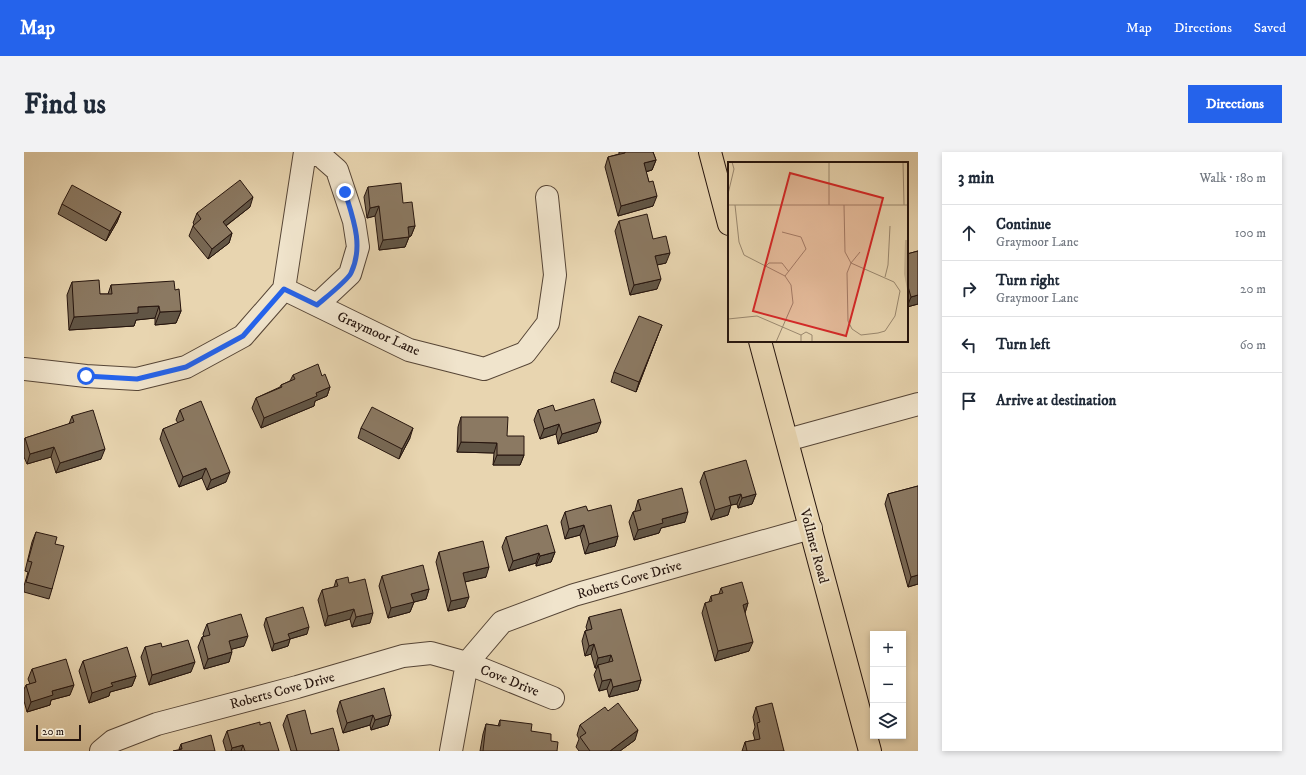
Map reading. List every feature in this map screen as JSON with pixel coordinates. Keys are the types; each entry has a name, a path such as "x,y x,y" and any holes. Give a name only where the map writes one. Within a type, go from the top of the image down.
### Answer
{"main road":[{"path":"710,152 728,220"},
{"name":"Vollmer Road","path":"760,342 870,751"}],"street":[{"path":"24,369 86,376 137,379 186,367 243,336 284,289 305,152 321,156 337,170 354,221 358,247 350,274 317,305"},
{"name":"Graymoor Lane","path":"284,289 409,350 484,369 525,353 548,323 555,275 547,198"},
{"path":"787,440 918,404"},
{"name":"Roberts Cove Drive","path":"101,751 113,741 157,724 297,687 403,656 431,653 467,663 502,622 528,611 574,595 810,528"},
{"path":"451,751 467,663"},
{"name":"Cove Drive","path":"467,663 553,698"}],"building":[{"path":"625,152 653,152 656,160 644,163 649,182 653,181 657,196 621,206 608,157"},
{"path":"240,180 253,197 223,222 232,233 212,249 193,226 201,219 197,213"},
{"path":"401,183 403,203 412,202 415,226 408,227 409,237 383,240 379,206 370,208 368,187"},
{"path":"72,185 121,212 110,231 62,204"},
{"path":"647,214 653,239 666,236 670,253 655,256 661,279 634,285 619,221"},
{"path":"918,251 918,295 911,297 908,286 908,254"},
{"path":"99,280 100,294 112,294 111,285 174,281 175,290 179,289 181,311 160,312 159,306 138,307 138,313 74,317 72,282"},
{"path":"639,316 662,325 639,382 614,372"},
{"path":"318,364 322,376 325,374 330,387 316,393 317,396 264,418 256,398 282,387 281,385 295,379 293,375"},
{"path":"594,399 601,422 562,434 559,424 544,429 538,410 553,405 555,411"},
{"path":"201,401 230,472 211,480 206,468 183,477 163,429 184,420 180,410"},
{"path":"372,407 413,428 402,449 361,428"},
{"path":"93,410 105,449 60,463 54,447 30,454 25,438 74,422 72,416"},
{"path":"461,417 508,417 507,436 524,436 524,455 497,455 497,443 461,442"},
{"path":"746,460 756,494 742,498 741,494 729,497 731,505 715,510 704,472"},
{"path":"918,486 918,575 911,577 888,494"},
{"path":"682,488 688,512 662,519 663,523 638,530 633,512 641,510 638,500"},
{"path":"611,505 618,536 589,544 584,525 569,529 565,512 586,506 588,511"},
{"path":"547,525 555,552 540,556 539,553 513,561 506,537"},
{"path":"36,532 57,537 55,544 64,546 52,589 26,582 32,562 28,561"},
{"path":"483,541 489,567 463,573 469,597 451,601 439,552"},
{"path":"423,565 429,589 411,594 414,602 391,608 382,576"},
{"path":"348,577 349,583 365,579 373,613 356,617 354,609 328,616 322,590 338,586 336,580"},
{"path":"742,582 748,603 743,605 753,642 718,651 705,603 712,601 711,596 723,593 721,588"},
{"path":"303,607 309,627 288,634 290,639 274,644 266,618"},
{"path":"621,609 641,680 613,687 611,679 602,681 598,665 613,661 611,655 598,658 594,644 589,646 585,631 592,629 589,617"},
{"path":"241,614 248,636 229,641 232,652 208,659 202,637 210,635 207,624"},
{"path":"188,640 195,662 152,675 145,647 161,643 162,647"},
{"path":"127,647 136,676 111,683 113,686 92,693 83,661"},
{"path":"66,659 74,685 52,691 53,695 31,702 26,685 36,682 32,669"},
{"path":"384,688 391,715 375,720 373,715 347,723 340,701"},
{"path":"618,703 638,730 610,751 590,751 580,737 586,733 580,725 605,707 608,711"},
{"path":"772,703 784,751 747,751 745,742 760,739 757,723 760,722 756,707"},
{"path":"305,710 311,734 333,728 339,750 297,751 287,715"},
{"path":"500,720 532,724 531,731 551,734 551,741 558,742 557,751 483,751 486,724 500,726"},
{"path":"260,722 260,725 270,722 279,751 245,751 243,745 232,748 227,731"},
{"path":"211,735 215,751 173,751 182,749 181,744"}],"route":[{"path":"86,376 137,379 186,367 243,336 284,289 317,305 350,274 358,247 354,221 345,192"}]}
